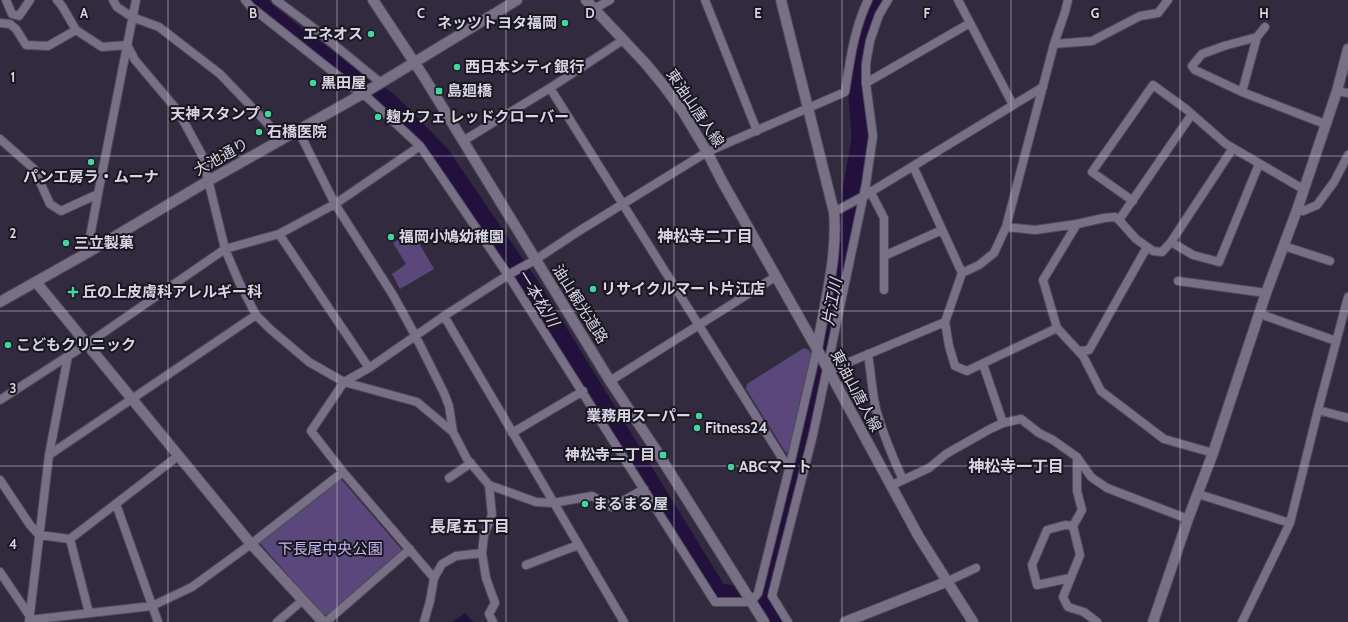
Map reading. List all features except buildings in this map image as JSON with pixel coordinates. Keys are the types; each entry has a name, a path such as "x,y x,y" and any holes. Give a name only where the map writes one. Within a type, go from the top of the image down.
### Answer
{"street":[{"path":"6,0 12,14 20,16 30,0"},
{"path":"58,0 76,30 102,47 127,45"},
{"path":"113,0 117,7 132,17 159,27 220,74 269,125 281,140"},
{"path":"87,253 136,0"},
{"path":"245,0 251,7 376,104 420,146 510,274 715,602 753,600 789,469 817,351 836,230 834,212 781,0"},
{"path":"276,0 383,81"},
{"name":"油山観光道路","path":"373,0 415,62 610,381 656,450 740,585 753,600 764,622"},
{"name":"大池通り","path":"0,302 383,81 517,0"},
{"name":"東油山唐人線","path":"586,0 646,64 683,112 707,152 919,538 973,622"},
{"path":"594,9 610,0"},
{"path":"705,0 757,131"},
{"path":"434,578 343,472 311,431 344,382 370,368 415,335 510,274 536,260 622,204 707,152 845,92 853,39 861,13 868,0"},
{"path":"788,622 772,596 813,435 864,195 873,136 866,83 866,64 870,42 879,15 888,0"},
{"path":"958,0 1013,105"},
{"path":"962,273 979,265 994,253 1006,227 1054,44 1068,0"},
{"path":"1054,44 1092,41 1140,16 1158,13 1168,0"},
{"path":"0,23 10,24 16,29 26,45 48,46 76,30"},
{"path":"866,83 970,23"},
{"path":"1242,92 1257,37 1265,27"},
{"path":"1257,37 1202,54 1192,66 1195,70 1242,92 1325,124"},
{"path":"463,141 550,88 623,40"},
{"path":"127,45 135,60 178,111 202,155 225,249 238,282 256,315 309,362 344,382 417,402 453,432"},
{"path":"1153,622 1188,519 1213,453 1266,293 1297,210 1337,91 1348,49"},
{"path":"1133,201 1092,172 1153,85 1192,114 1226,144 1303,189"},
{"path":"834,212 1043,87"},
{"path":"550,88 789,469"},
{"path":"1337,91 1348,93"},
{"path":"1119,220 1192,114"},
{"path":"298,130 335,204 393,295 415,335 449,406 453,432 467,459 489,485 536,502 553,503 592,496 612,507 644,489"},
{"path":"0,140 34,168 50,204 61,211 98,194"},
{"path":"0,400 87,344 225,249 279,234 335,204 420,146"},
{"path":"1006,227 1035,230 1115,217 1136,240 1153,251 1162,252 1171,242 1233,148"},
{"path":"1297,210 1303,211 1317,205 1334,182 1348,156"},
{"path":"1171,242 1193,255 1219,262 1260,164"},
{"path":"913,166 962,273 945,322 949,346 955,366 967,371 1057,328"},
{"path":"864,195 884,218 884,290"},
{"path":"1077,224 1043,280 1057,328 1083,356 1101,391 1164,439 1213,453"},
{"path":"884,256 942,230"},
{"path":"279,234 370,368"},
{"path":"1284,246 1330,261"},
{"path":"1079,351 1089,350 1148,247"},
{"path":"610,381 698,324 775,277"},
{"path":"1178,281 1266,293"},
{"path":"36,282 251,544 323,622"},
{"path":"1242,622 1290,523 1336,341 1344,324 1348,297"},
{"path":"1260,314 1336,341"},
{"path":"49,455 133,400 256,315"},
{"path":"444,316 624,622"},
{"path":"827,369 868,354 945,322"},
{"path":"868,354 877,412 890,451 903,480"},
{"path":"29,619 49,455 68,356"},
{"path":"983,364 1003,423"},
{"path":"512,433 583,391"},
{"path":"1318,410 1348,418"},
{"path":"890,486 929,468 946,454 990,429 1003,423 1021,419 1039,433 1053,440 1077,457 1091,477 1107,488 1188,519"},
{"path":"0,480 30,525 39,535 70,539 178,456"},
{"path":"1077,457 1077,491 1082,510 1072,526 1080,555 1063,597 1068,607 1084,612 1097,622"},
{"path":"449,478 471,463"},
{"path":"29,619 152,606 192,587 251,544 343,472"},
{"path":"489,485 492,515 484,536 482,553 486,578 495,603 489,614 493,622"},
{"path":"1198,494 1290,523"},
{"path":"116,504 158,622"},
{"path":"1070,578 1037,585 1032,565 1047,530 1065,525 1072,526"},
{"path":"70,539 88,613"},
{"path":"526,565 578,545"},
{"path":"326,622 410,549"},
{"path":"424,622 434,578 442,564 456,556 482,553"},
{"path":"845,622 946,582 976,568"},
{"path":"0,572 29,619"},
{"path":"277,622 303,600"}],"green space":[{"path":"412,231 434,269 400,289 392,274 406,264 393,243"},
{"path":"804,348 809,350 813,358 790,452 786,453 746,389 747,384"},
{"name":"下長尾中央公園","path":"341,479 402,550 328,615 323,615 259,542"}],"shaded area":[{"path":"465,613 473,622 453,622"}],"waterway":[{"name":"一本松川","path":"257,0 266,10 302,39 389,101 441,154 531,286 718,591 764,601 777,622"},
{"name":"片江川","path":"764,601 767,574 813,407 826,339 860,138 856,82 858,55 873,7 878,0"}],"place":[{"name":"ネッツトヨタ福岡","path":"565,23"},
{"name":"エネオス","path":"371,34"},
{"name":"西日本シティ銀行","path":"457,67"},
{"name":"黒田屋","path":"313,83"},
{"name":"島廻橋","path":"439,91"},
{"name":"天神スタンプ","path":"268,114"},
{"name":"麹カフェ レッドクローバー","path":"378,117"},
{"name":"石橋医院","path":"259,132"},
{"name":"パン工房ラ・ムーナ","path":"91,162"},
{"name":"福岡小鳩幼稚園","path":"391,237"},
{"name":"三立製菓","path":"66,243"},
{"name":"リサイクルマート片江店","path":"593,289"},
{"name":"丘の上皮膚科アレルギー科","path":"73,292"},
{"name":"こどもクリニック","path":"8,345"},
{"name":"業務用スーパー","path":"699,416"},
{"name":"Fitness24","path":"697,428"},
{"name":"神松寺二丁目","path":"663,455"},
{"name":"ABCマート","path":"731,467"},
{"name":"まるまる屋","path":"585,504"}],"district":[{"name":"神松寺二丁目","path":"705,236"},
{"name":"神松寺一丁目","path":"1016,466"},
{"name":"長尾五丁目","path":"470,526"}]}
